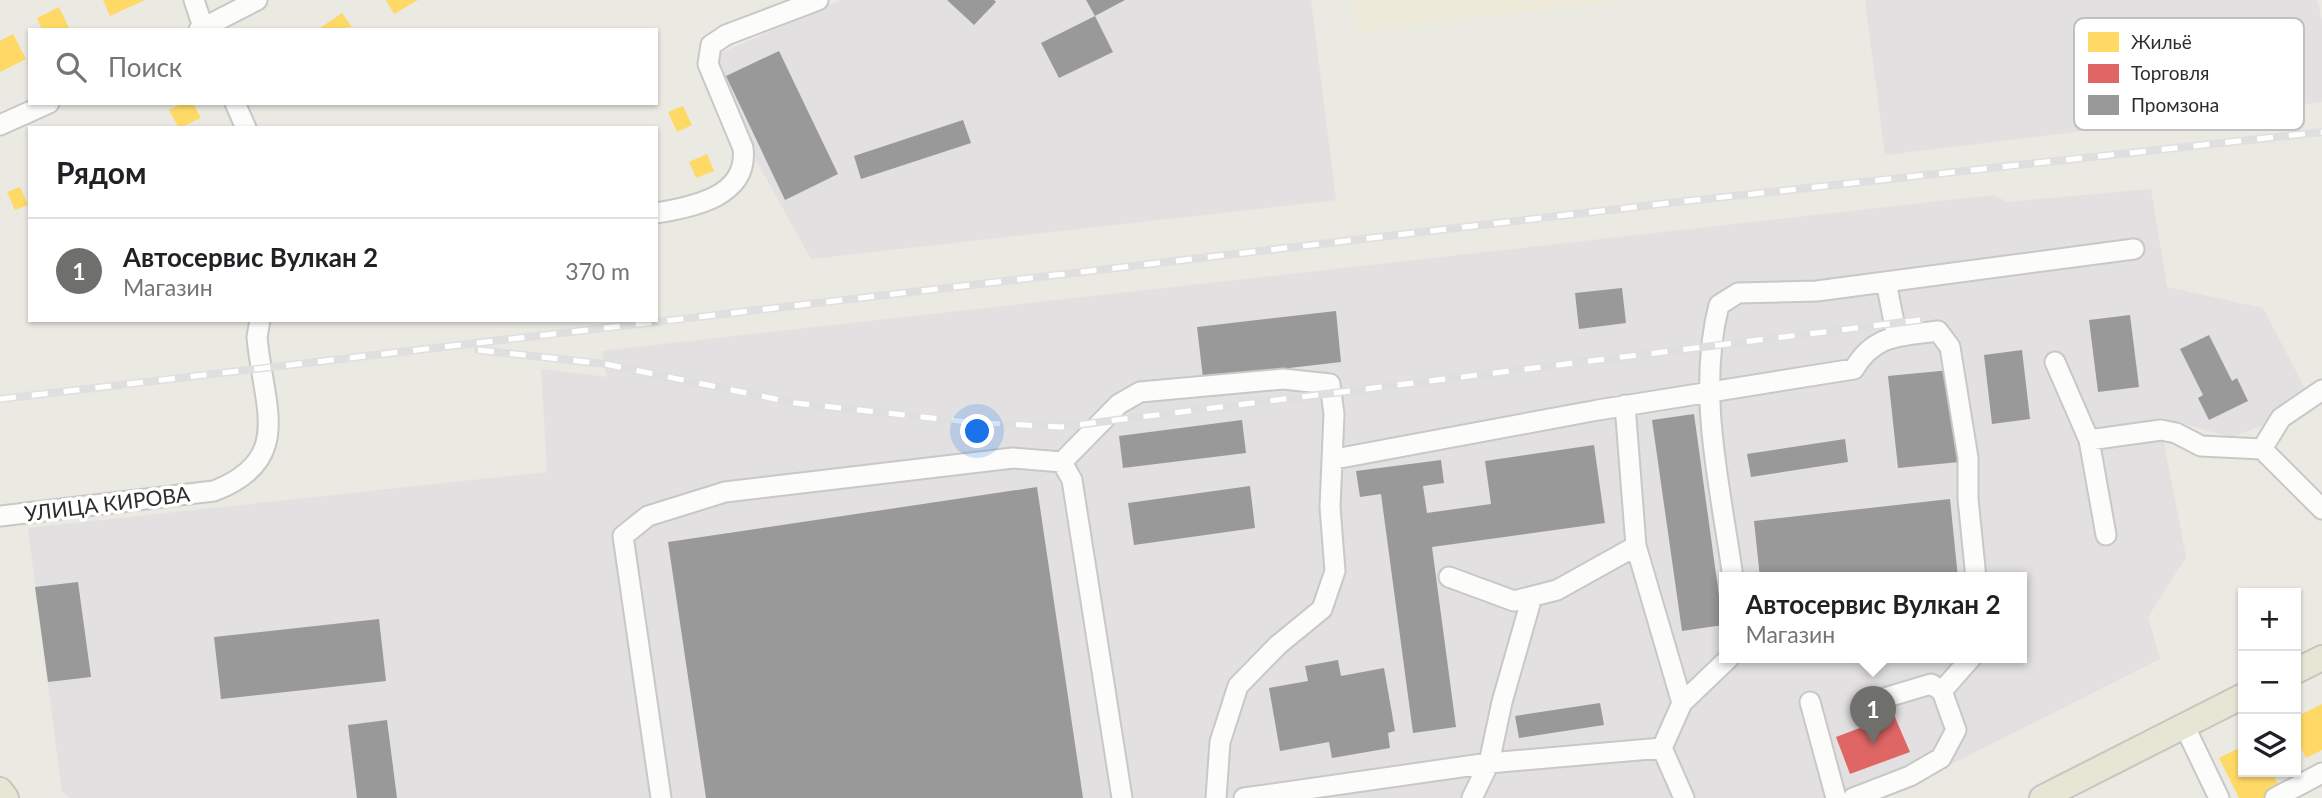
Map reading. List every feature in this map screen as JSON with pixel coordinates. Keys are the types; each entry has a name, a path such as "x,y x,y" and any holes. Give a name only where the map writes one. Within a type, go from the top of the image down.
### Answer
{"main road":[{"path":"2301,668 2322,658"},
{"path":"2042,798 2238,698"},
{"path":"0,790 6,798"}],"street":[{"path":"194,0 202,28"},
{"path":"204,28 257,0"},
{"path":"658,212 721,195 731,189 745,162 743,148 708,64 711,45 726,35 818,0"},
{"path":"0,125 45,105"},
{"path":"236,105 245,126"},
{"path":"1732,572 1708,392 1714,326 1719,305 1738,293 1817,291 2134,249"},
{"path":"1886,282 1897,337"},
{"name":"УЛИЦА КИРОВА","path":"0,516 214,491 237,482 253,471 268,440 257,337 260,322"},
{"path":"1335,459 1625,405 1854,369 1863,353 1887,338 1938,331 1950,347 1968,458 1968,499 1975,572"},
{"path":"2056,362 2089,440 2106,535"},
{"path":"1062,462 1119,404 1140,392 1283,379 1330,384 1335,459 1330,507 1335,571 1322,610 1278,645 1238,686 1220,743 1216,798"},
{"path":"2262,449 2281,418 2322,390"},
{"path":"1625,405 1636,546 1682,703"},
{"path":"2089,440 2161,430 2176,433 2201,446 2262,449 2322,509"},
{"path":"661,798 623,536 648,516 725,492 1013,458 1062,462"},
{"path":"1062,462 1072,480 1122,798"},
{"path":"1450,577 1514,601 1557,590 1636,546"},
{"path":"1472,798 1489,763 1502,702 1532,597"},
{"path":"1685,798 1662,748 1682,703 1724,663"},
{"path":"1942,691 1967,663"},
{"path":"1853,798 1910,776 1941,758 1956,730 1942,691 1931,684 1871,702"},
{"path":"1810,702 1836,798"},
{"path":"2184,725 2219,798"},
{"path":"1244,798 1489,763 1662,748"},
{"path":"2276,798 2322,773"}],"shaded area":[{"path":"841,0 1311,0 1336,200 811,259 756,160 714,56"},
{"path":"1353,0 1628,0 1357,32"},
{"path":"1865,0 2317,0 2322,21 2322,102 2304,104 2304,18 2074,18 2074,130 2091,130 1885,155"},
{"path":"2151,189 2167,287 2263,308 2314,406 2231,437 2159,417 2186,557 2148,617 2160,659 1884,798 71,798 62,792 28,528 547,472 541,369 607,377 602,351 1994,195 2007,202"}],"building: Жильё":[{"path":"103,0 145,0 110,16"},
{"path":"386,0 418,0 394,14"},
{"path":"59,7 69,28 41,28 37,18"},
{"path":"342,13 352,27 340,28 320,28"},
{"path":"13,34 26,59 0,72 0,41"},
{"path":"179,105 194,105 201,118 178,126 169,110"},
{"path":"683,106 692,125 677,132 668,112"},
{"path":"707,154 714,171 696,178 689,162"},
{"path":"20,187 28,205 15,210 7,192"},
{"path":"2322,704 2322,750 2306,758 2301,748 2301,714"},
{"path":"2238,748 2238,777 2274,777 2282,792 2270,798 2239,798 2219,758"}],"building: Торговля":[{"path":"1894,715 1910,752 1850,774 1836,737"}],"building: Промзона":[{"path":"947,0 994,0 996,2 974,25"},
{"path":"1086,0 1125,0 1095,16"},
{"path":"1095,16 1113,52 1059,78 1041,43"},
{"path":"779,51 838,174 785,200 726,76"},
{"path":"963,120 971,143 861,179 854,156"},
{"path":"1622,288 1626,323 1579,329 1575,293"},
{"path":"1336,311 1341,362 1203,378 1197,327"},
{"path":"2130,315 2139,387 2098,392 2089,320"},
{"path":"2209,335 2232,381 2237,378 2248,401 2209,420 2198,398 2203,395 2180,349"},
{"path":"2022,350 2030,419 1992,424 1984,355"},
{"path":"1950,370 1959,462 1898,468 1888,376"},
{"path":"1694,414 1719,596 1719,626 1682,631 1652,420"},
{"path":"1242,420 1246,453 1123,468 1119,436"},
{"path":"1845,439 1848,462 1751,477 1747,454"},
{"path":"1594,445 1605,523 1432,547 1456,727 1413,733 1381,494 1360,497 1356,471 1441,460 1444,483 1423,486 1427,513 1491,504 1485,461"},
{"path":"1250,486 1255,528 1134,545 1128,503"},
{"path":"1037,487 1083,798 706,798 668,542"},
{"path":"1950,499 1957,572 1759,572 1754,521"},
{"path":"78,582 91,677 48,682 35,587"},
{"path":"379,619 386,681 221,699 214,637"},
{"path":"1338,660 1341,676 1384,668 1395,731 1388,733 1390,748 1332,758 1329,742 1280,751 1269,688 1308,681 1305,666"},
{"path":"1600,703 1604,725 1519,738 1515,716"},
{"path":"387,720 397,798 357,798 348,725"}],"railway":[{"path":"658,322 1669,203 2322,132"},
{"path":"478,350 605,364 795,403 968,422 1060,427 1920,320"},
{"path":"0,399 656,322"}],"place":[{"name":"Автосервис Вулкан 2","path":"1873,744"}]}
